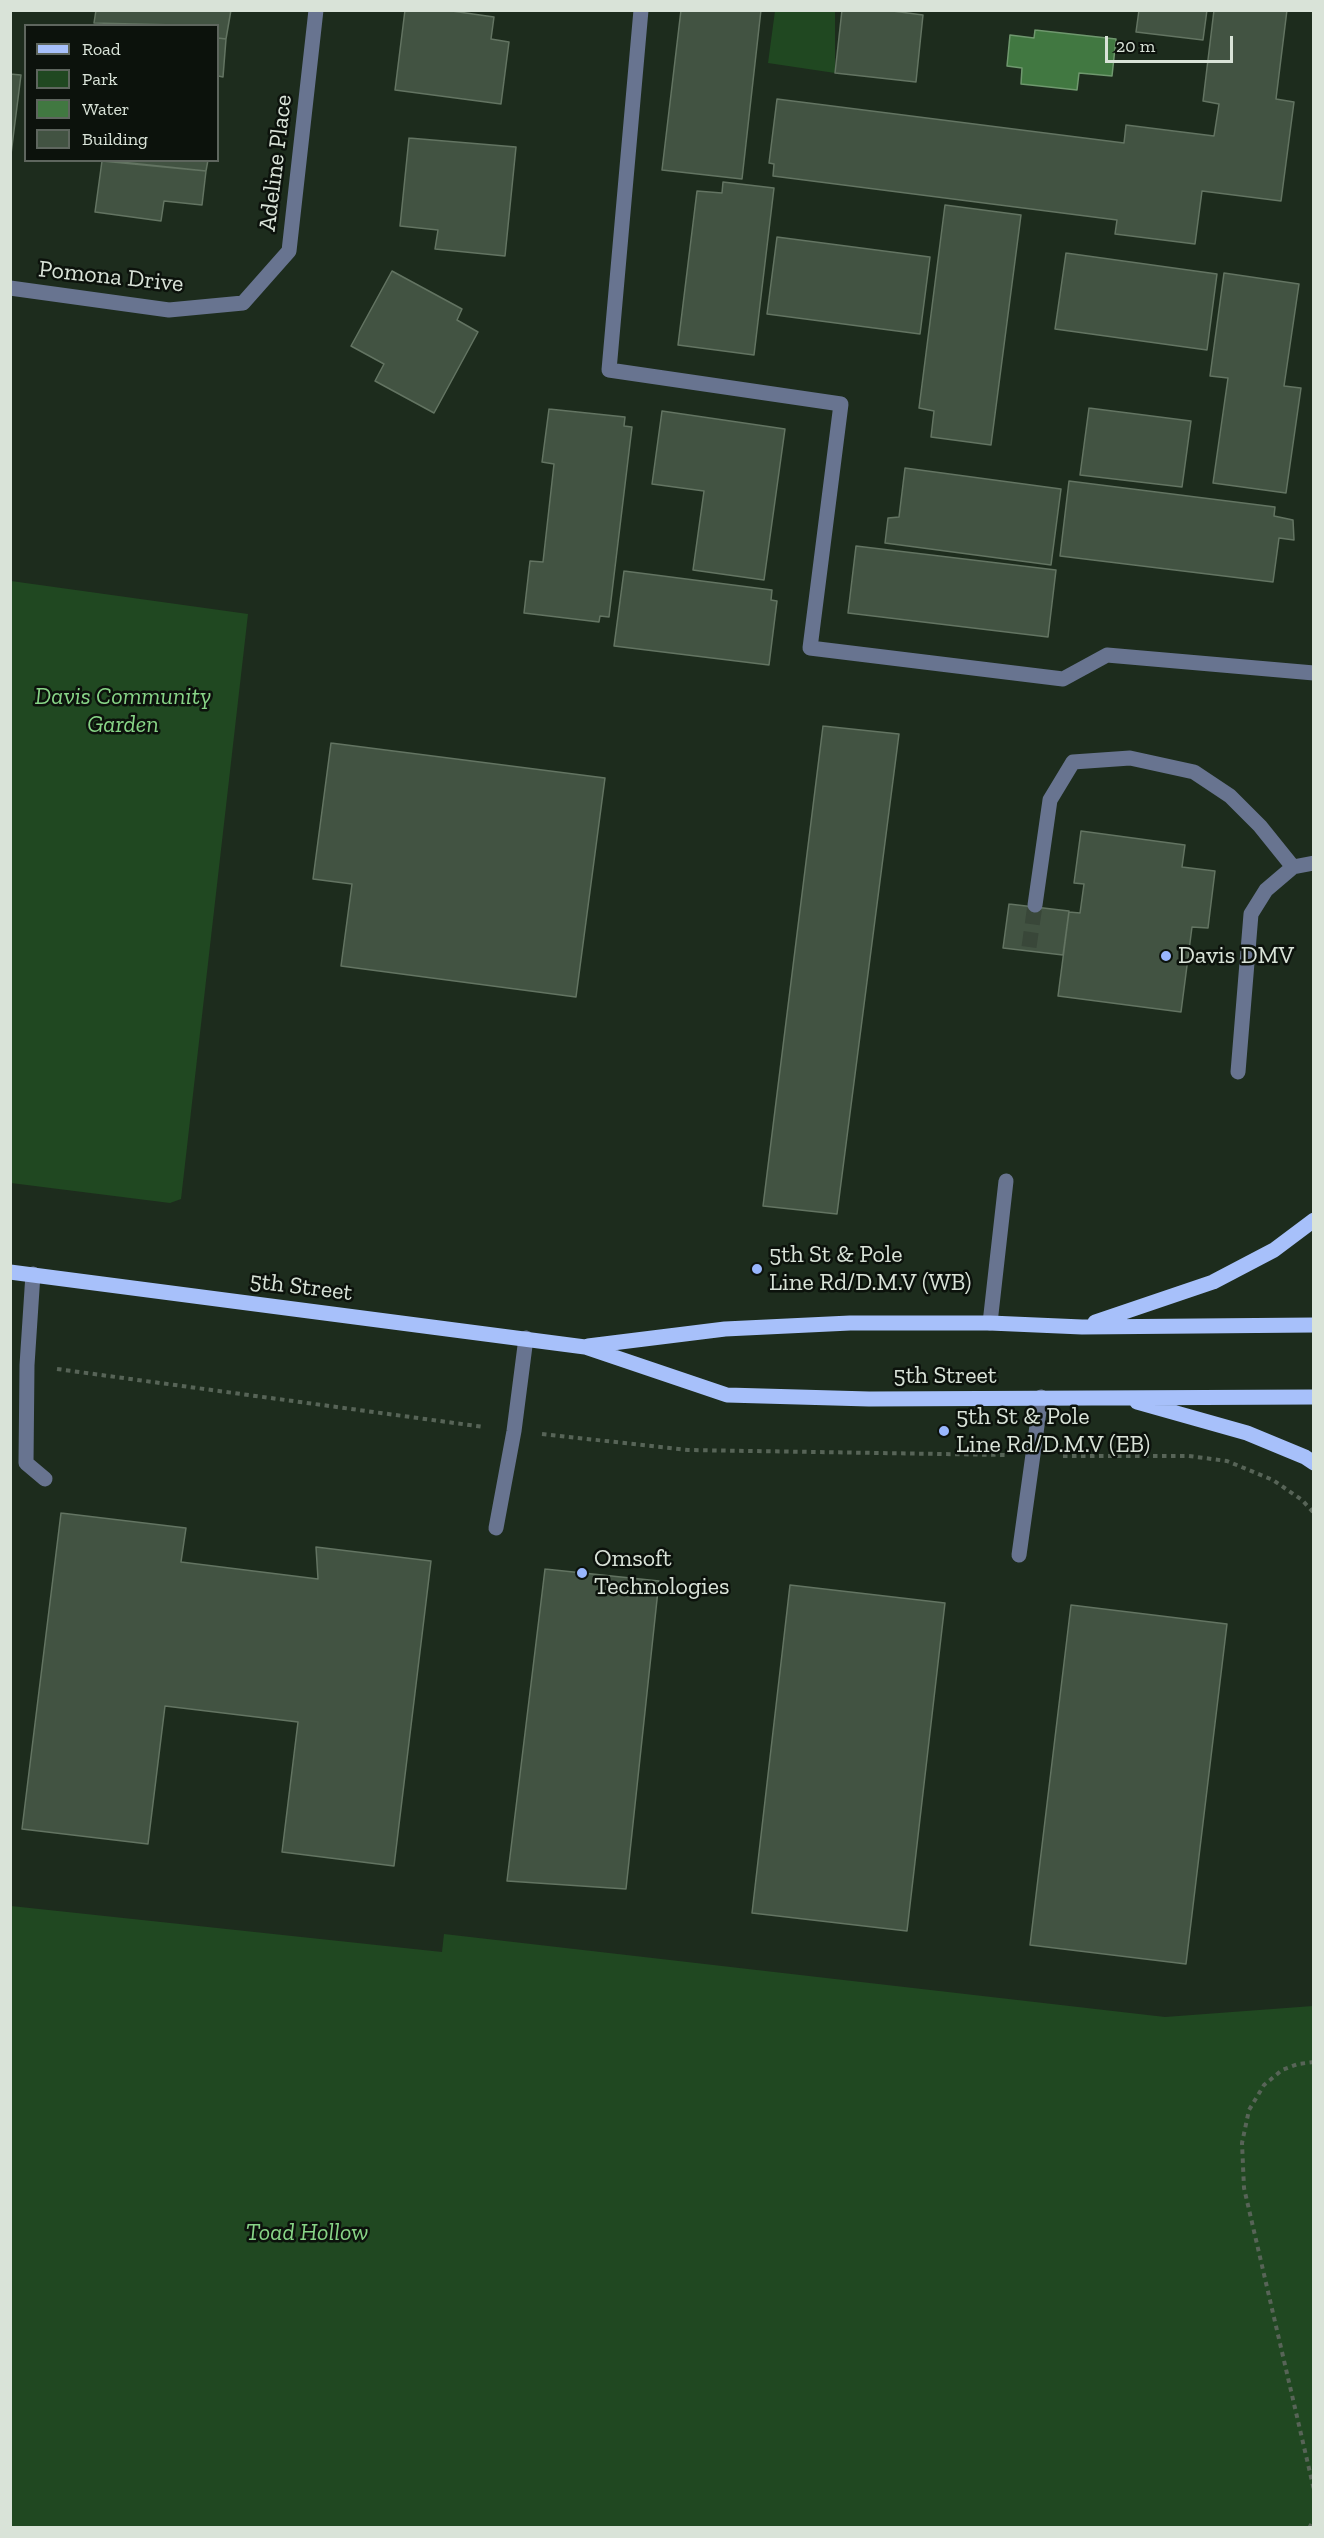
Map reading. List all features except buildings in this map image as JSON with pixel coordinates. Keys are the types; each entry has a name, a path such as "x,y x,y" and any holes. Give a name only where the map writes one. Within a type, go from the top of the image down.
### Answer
{"main road":[{"path":"1082,1327 1213,1282 1274,1250 1314,1220"},
{"name":"5th Street","path":"10,1272 585,1347 727,1395 869,1399 1120,1396 1314,1397"},
{"name":"5th Street","path":"585,1347 725,1329 850,1323 990,1323 1082,1327 1314,1324"},
{"path":"1120,1396 1247,1433 1314,1463"}],"street":[{"name":"Adeline Place","path":"243,303 289,251 316,10"},
{"path":"641,10 609,369 841,404 810,648 1063,679 1107,655 1314,673"},
{"name":"Pomona Drive","path":"10,288 169,310 243,303"},
{"path":"1035,905 1050,800 1073,762 1130,758 1194,772 1230,796 1260,826 1293,867"},
{"path":"1238,1072 1251,914 1266,890 1293,867 1314,862"},
{"path":"990,1323 1006,1181"},
{"path":"33,1274 27,1365 27,1463 45,1479"},
{"path":"496,1528 514,1431 526,1338"},
{"path":"1019,1555 1041,1397"}],"path":[{"path":"27,1365 514,1431 688,1450 1032,1456 1189,1456 1227,1461 1273,1480 1302,1500 1314,1513"},
{"path":"1314,2062 1298,2064 1281,2070 1264,2085 1249,2110 1242,2143 1244,2188 1314,2490"},
{"path":"1310,2528 1314,2520"}],"green space":[{"path":"775,11 835,11 835,73 768,63"},
{"name":"Davis Community Garden","path":"11,581 248,614 181,1199 170,1203 11,1183"},
{"name":"Toad Hollow","path":"11,1906 442,1952 444,1934 1165,2017 1313,2006 1313,2527 11,2527"}],"water":[{"path":"1035,30 1116,39 1112,76 1079,73 1077,90 1021,84 1022,68 1007,66 1010,35 1034,38"}],"tunnel":[{"path":"1029,947 1035,905"}],"place":[{"name":"Davis DMV","path":"1166,956"},
{"name":"5th St & Pole Line Rd/D.M.V (WB)","path":"757,1269"},
{"name":"5th St & Pole Line Rd/D.M.V (EB)","path":"944,1431"},
{"name":"Omsoft Technologies","path":"582,1573"}]}
